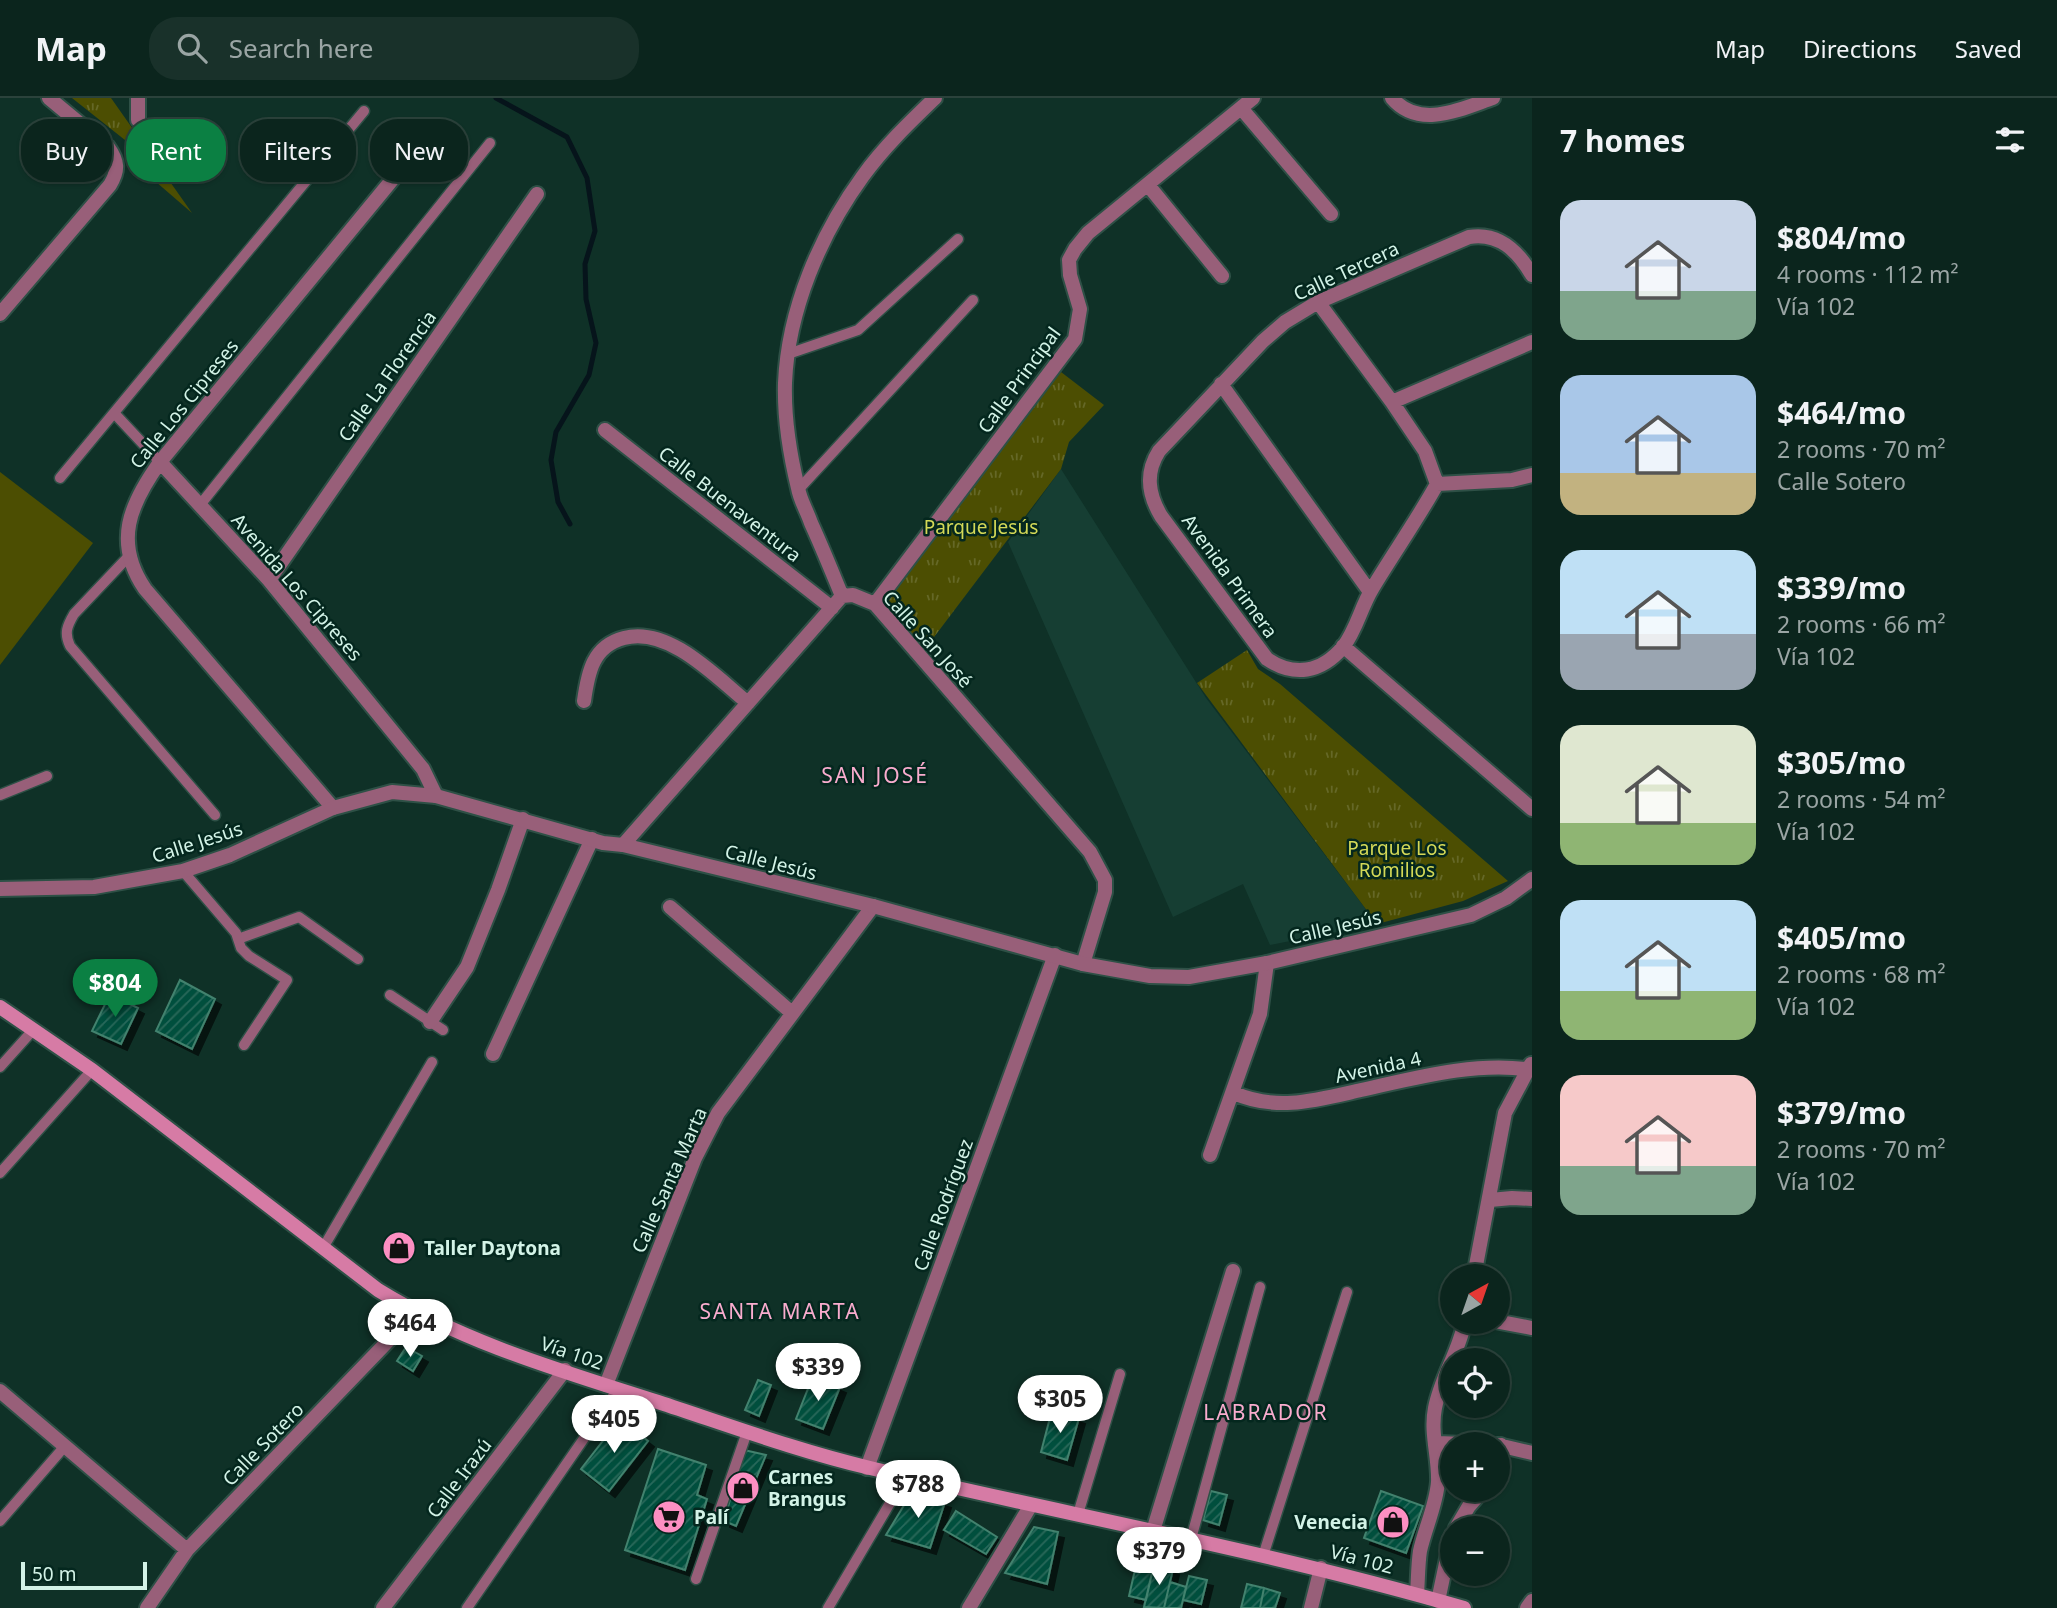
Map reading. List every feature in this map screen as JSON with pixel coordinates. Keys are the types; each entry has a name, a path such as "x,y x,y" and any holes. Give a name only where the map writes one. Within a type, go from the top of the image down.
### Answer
{"main road":[{"name":"Vía 102","path":"0,1007 92,1070 378,1290 415,1313 466,1337 747,1432 867,1468 1321,1568 1451,1605"}],"street":[{"path":"0,314 116,175 115,156 108,146 50,98"},
{"path":"138,98 138,119"},
{"path":"623,845 837,602 798,490 787,420 785,384 788,354 803,289 839,213 863,176 889,144 934,98"},
{"name":"Calle Principal","path":"875,604 1075,339 1080,309 1070,275 1069,260 1075,249 1088,233 1253,98"},
{"path":"1392,98 1417,114 1435,117 1493,98"},
{"path":"1241,108 1331,214"},
{"name":"Calle Los Cipreses","path":"333,808 145,589 134,573 129,556 130,516 139,491 160,462 390,182"},
{"path":"1148,185 1222,276"},
{"name":"Calle La Florencia","path":"269,580 537,194"},
{"name":"Calle Tercera","path":"1149,473 1159,451 1221,384 1285,322 1318,302 1469,237 1482,234 1499,239 1512,248 1532,275"},
{"path":"1318,302 1392,401 1425,451 1437,484"},
{"path":"1392,401 1532,342"},
{"path":"1221,384 1370,592"},
{"name":"Calle Buenaventura","path":"605,430 837,602"},
{"name":"Avenida Los Cipreses","path":"160,462 269,580 423,768 436,796"},
{"name":"Avenida Primera","path":"1149,473 1153,502 1161,516 1267,659 1282,669 1310,669 1328,660 1343,646"},
{"path":"1437,484 1512,480 1532,475"},
{"path":"1437,484 1370,592 1343,646 1532,809"},
{"name":"Calle San José","path":"837,602 853,595 875,604 1090,852 1105,880 1105,892 1083,964"},
{"path":"584,701 593,660 602,648 629,636 649,636 668,642 686,653 748,703"},
{"name":"Calle Jesús","path":"0,890 94,887 183,871 230,855 333,808 392,792 436,796 592,839 873,906 1083,964 1150,976 1189,977 1267,964 1471,915 1506,898 1532,879"},
{"path":"430,1022 467,967 523,819"},
{"path":"493,1054 592,839"},
{"name":"Calle Santa Marta","path":"612,1387 695,1158 718,1113 873,906"},
{"path":"670,907 792,1013"},
{"name":"Calle Rodríguez","path":"867,1468 1055,956"},
{"path":"1210,1155 1260,1014 1267,964"},
{"name":"Avenida 4","path":"1234,1093 1270,1104 1302,1103 1475,1068 1531,1068"},
{"path":"1477,1264 1505,1113 1531,1068"},
{"path":"1490,1200 1532,1199"},
{"path":"1153,1531 1233,1272"},
{"name":"Calle Sotero","path":"147,1608 187,1550 415,1313"},
{"path":"1510,1324 1532,1328"},
{"path":"1417,1594 1420,1550 1438,1481 1437,1443 1432,1431 1435,1410 1440,1386 1463,1334"},
{"name":"Calle Irazú","path":"383,1608 565,1370"},
{"path":"0,1391 187,1550"},
{"path":"1510,1448 1532,1453"},
{"path":"969,1608 1031,1504"},
{"path":"1311,1608 1321,1568"},
{"path":"1451,1586 1451,1605"},
{"path":"1527,1608 1532,1601"}],"lane":[{"path":"60,478 364,111"},
{"path":"200,505 490,142"},
{"path":"788,354 858,330 958,239"},
{"path":"798,490 973,300"},
{"name":"Avenida Los Cipreses","path":"115,414 160,462"},
{"path":"129,556 74,614 67,625 66,635 70,646 215,815"},
{"path":"0,795 47,776"},
{"path":"183,871 236,933 241,948 287,980 244,1045"},
{"path":"238,939 299,917 358,959"},
{"path":"390,995 443,1030"},
{"path":"0,1067 33,1029"},
{"path":"323,1248 432,1062"},
{"path":"0,1172 92,1070"},
{"path":"1191,1539 1260,1287"},
{"path":"1263,1556 1347,1292"},
{"path":"1077,1514 1119,1374"},
{"path":"467,1608 612,1387"},
{"path":"696,1579 747,1432"},
{"path":"0,1521 65,1447"},
{"path":"828,1608 906,1476"}],"shaded area":[{"path":"1061,469 1206,698 1377,924 1270,945 1243,884 1173,917 1008,542"}],"green space":[{"path":"72,98 111,98 126,119 126,141 112,130 112,119 98,119"},
{"path":"156,182 170,182 192,213"},
{"name":"Parque Jesús","path":"1061,372 1104,405 1069,442 1061,469 925,649 887,605 890,597"},
{"path":"0,472 93,543 0,665"},
{"name":"Parque Los Romilios","path":"1247,650 1258,669 1280,684 1508,881 1463,901 1377,924 1197,683"}],"building":[{"path":"180,980 215,999 192,1049 156,1031"},
{"path":"110,994 138,1008 121,1044 92,1031"},
{"path":"406,1347 422,1356 413,1371 397,1361"},
{"path":"813,1376 840,1387 823,1429 796,1419"},
{"path":"758,1380 771,1385 759,1416 745,1410"},
{"path":"1052,1410 1079,1418 1067,1460 1041,1452"},
{"path":"620,1419 648,1441 609,1491 581,1469"},
{"name":"Palí","path":"658,1449 706,1465 697,1495 707,1499 685,1570 625,1550"},
{"name":"Carnes Brangus","path":"744,1450 766,1455 736,1526 724,1521"},
{"path":"1211,1491 1227,1495 1219,1525 1203,1520"},
{"name":"Venecia","path":"1381,1491 1423,1506 1406,1553 1364,1538"},
{"path":"912,1492 945,1502 930,1548 886,1535"},
{"path":"956,1511 997,1537 986,1554 944,1530"},
{"path":"1034,1527 1058,1532 1047,1584 1005,1573"},
{"path":"1137,1561 1154,1564 1146,1600 1129,1596"},
{"path":"1154,1564 1173,1569 1164,1608 1144,1607"},
{"path":"1189,1576 1207,1580 1201,1604 1183,1600"},
{"path":"1170,1582 1186,1587 1181,1608 1164,1608"},
{"path":"1247,1584 1264,1588 1260,1608 1241,1608"},
{"path":"1264,1588 1280,1593 1275,1608 1260,1608"}],"waterway":[{"path":"496,98 567,137 587,178 595,231 585,264 586,299 596,343 589,375 556,432 551,460 558,502 570,524"}],"place":[{"name":"Taller Daytona","path":"399,1248"},
{"name":"Carnes Brangus","path":"743,1488"},
{"name":"Palí","path":"669,1517"},
{"name":"Venecia","path":"1393,1522"}],"district":[{"name":"SAN JOSÉ","path":"875,775"},
{"name":"SANTA MARTA","path":"780,1311"},
{"name":"LABRADOR","path":"1266,1412"}]}
